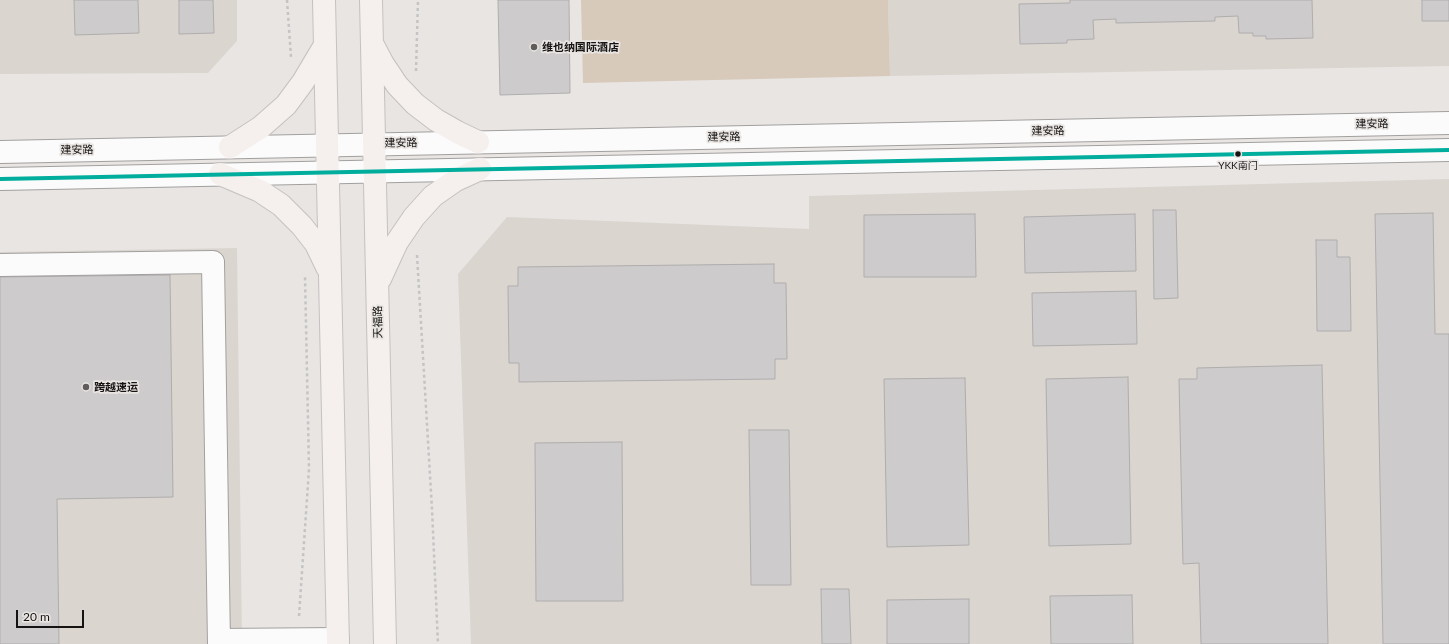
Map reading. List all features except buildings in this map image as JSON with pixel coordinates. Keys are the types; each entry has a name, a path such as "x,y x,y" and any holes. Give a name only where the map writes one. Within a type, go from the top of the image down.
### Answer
{"main road":[{"path":"324,0 338,642"},
{"name":"天福路","path":"371,0 385,644"},
{"path":"372,41 383,64 397,85 415,104 436,120 478,142"},
{"path":"230,147 261,127 286,106 303,82 325,45"},
{"path":"377,283 397,242 414,216 438,192 456,180 480,169"},
{"path":"220,174 260,191 281,205 302,226 316,244 329,271"}],"street":[{"name":"建安路","path":"0,152 1449,123"},
{"path":"0,179 1449,150"},
{"path":"0,265 213,262 219,642 297,640 338,642"}],"path":[{"path":"287,0 295,93"},
{"path":"415,104 418,0"},
{"path":"414,216 432,508 438,644"},
{"path":"297,640 309,469 305,272"}],"shaded area":[{"path":"0,0 237,0 237,41 208,73 0,74"},
{"path":"581,0 888,0 890,76 583,83"},
{"path":"888,0 1449,0 1449,66 890,76"},
{"path":"1449,179 1449,644 471,644 458,274 507,217 809,229 809,196"},
{"path":"237,248 242,644 0,644 0,252"}],"transit line":[{"path":"0,179 1449,150"}],"place":[{"name":"维也纳国际酒店","path":"534,47"},
{"name":"YKK南门","path":"1238,154"},
{"name":"跨越速运","path":"86,387"}]}
